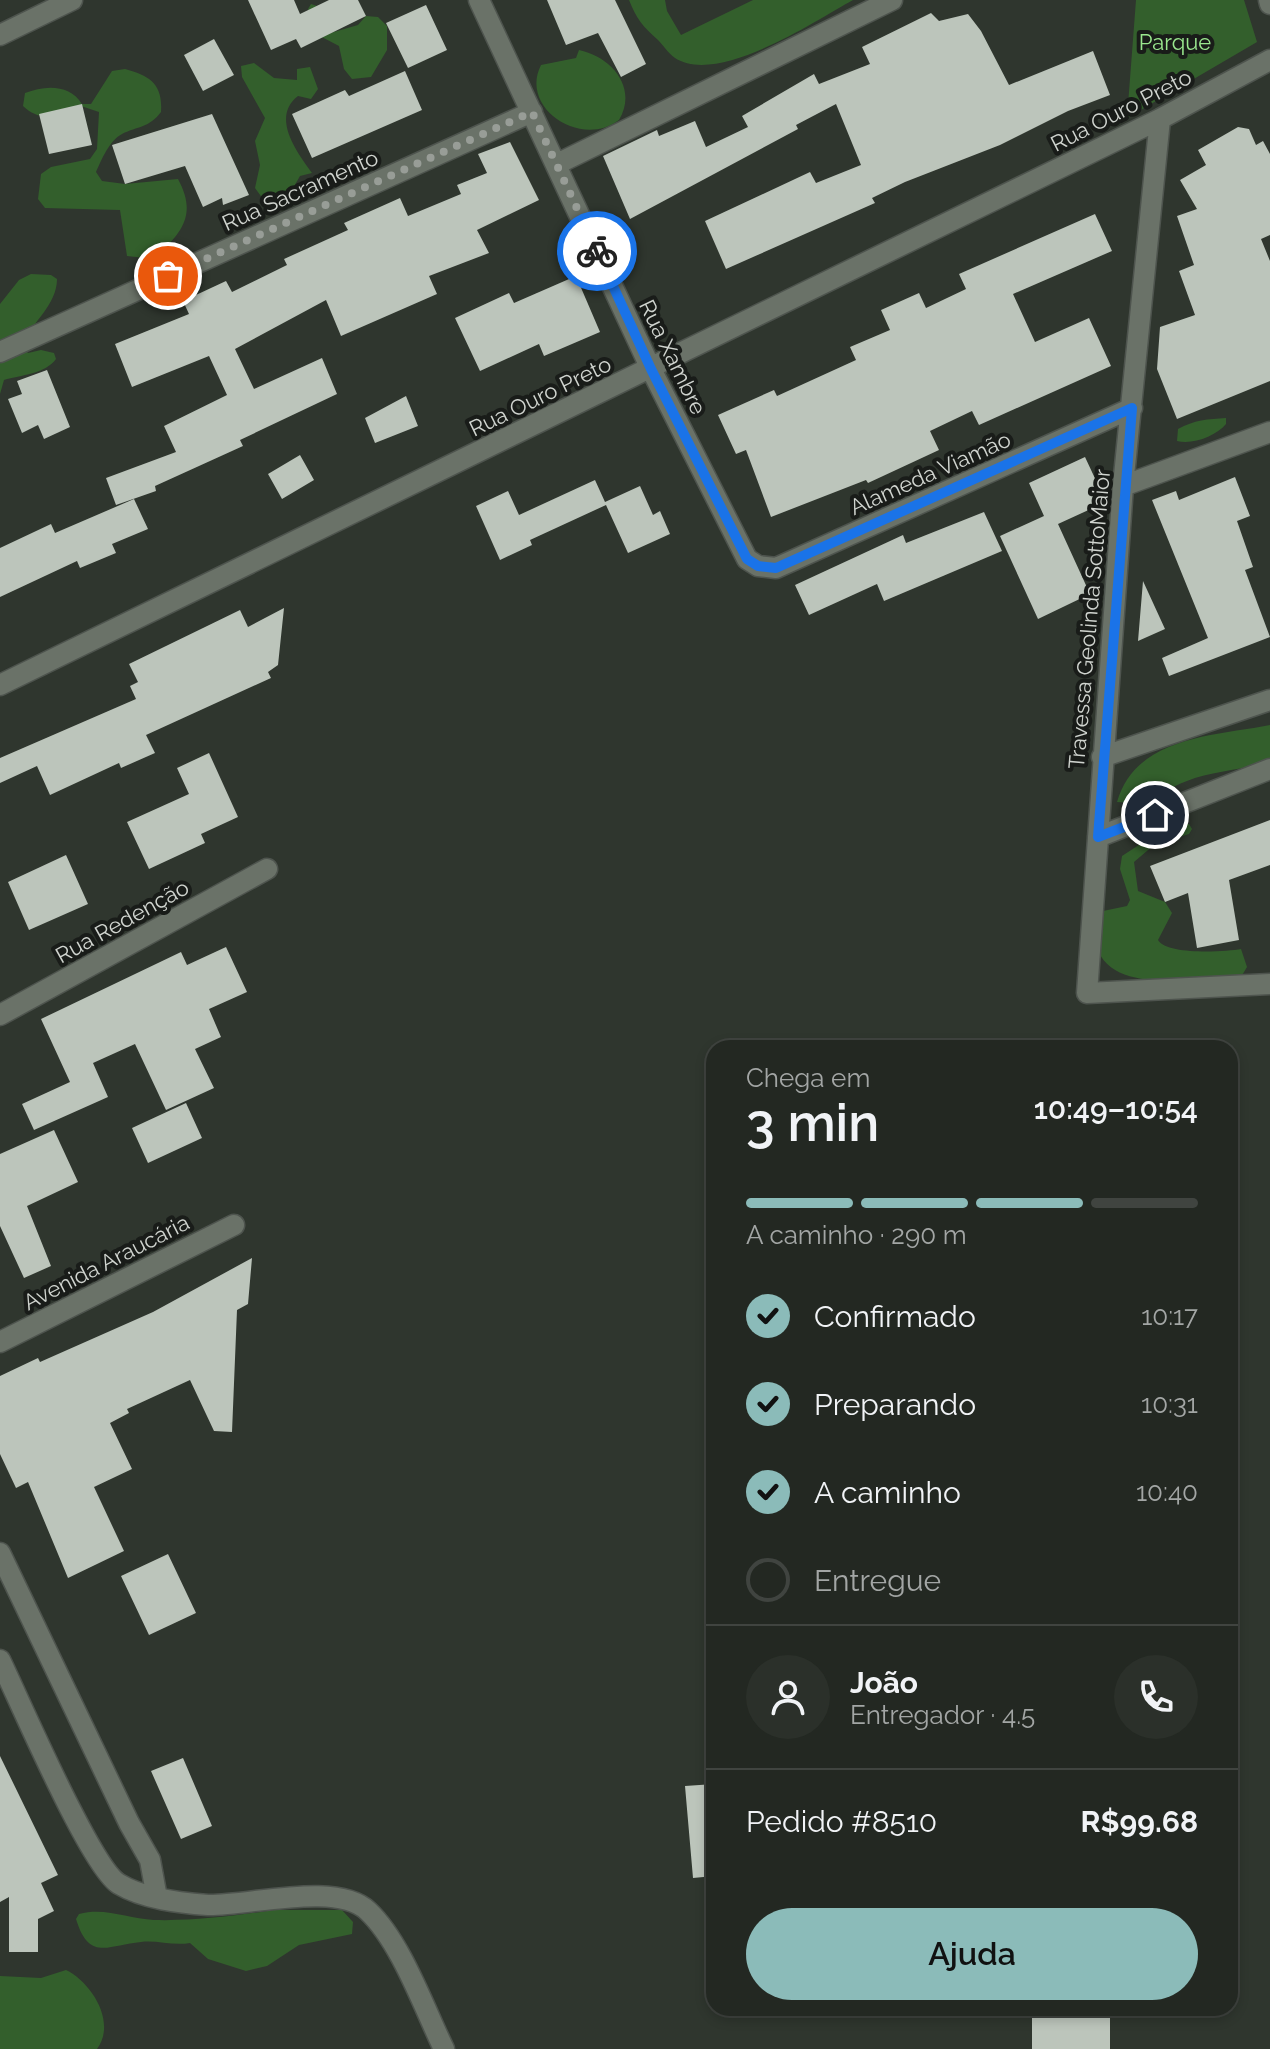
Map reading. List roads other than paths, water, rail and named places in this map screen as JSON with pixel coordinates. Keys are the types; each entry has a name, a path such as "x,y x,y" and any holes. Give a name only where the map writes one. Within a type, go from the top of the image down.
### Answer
{"street":[{"path":"0,35 72,0"},
{"name":"Rua Xambre","path":"479,0 651,369 747,559"},
{"path":"557,164 892,0"},
{"name":"Rua Ouro Preto","path":"0,685 1160,119 1270,60"},
{"name":"Rua Sacramento","path":"0,352 532,112"},
{"name":"Travessa Geolinda SottoMaior","path":"1160,119 1123,486 1087,993 1270,984"},
{"name":"Alameda Viamão","path":"747,559 758,566 776,568 1132,408"},
{"path":"1123,486 1270,432"},
{"path":"1102,757 1270,700"},
{"path":"1098,837 1270,769"},
{"name":"Rua Redenção","path":"0,1015 267,869"},
{"name":"Avenida Araucária","path":"0,1342 234,1225"},
{"path":"0,1553 129,1823 150,1860 157,1898"},
{"path":"0,1660 87,1841 117,1883 157,1898 209,1905 328,1895 367,1909 391,1942 444,2049"}],"park label":[{"name":"Parque","path":"1175,42"}]}
